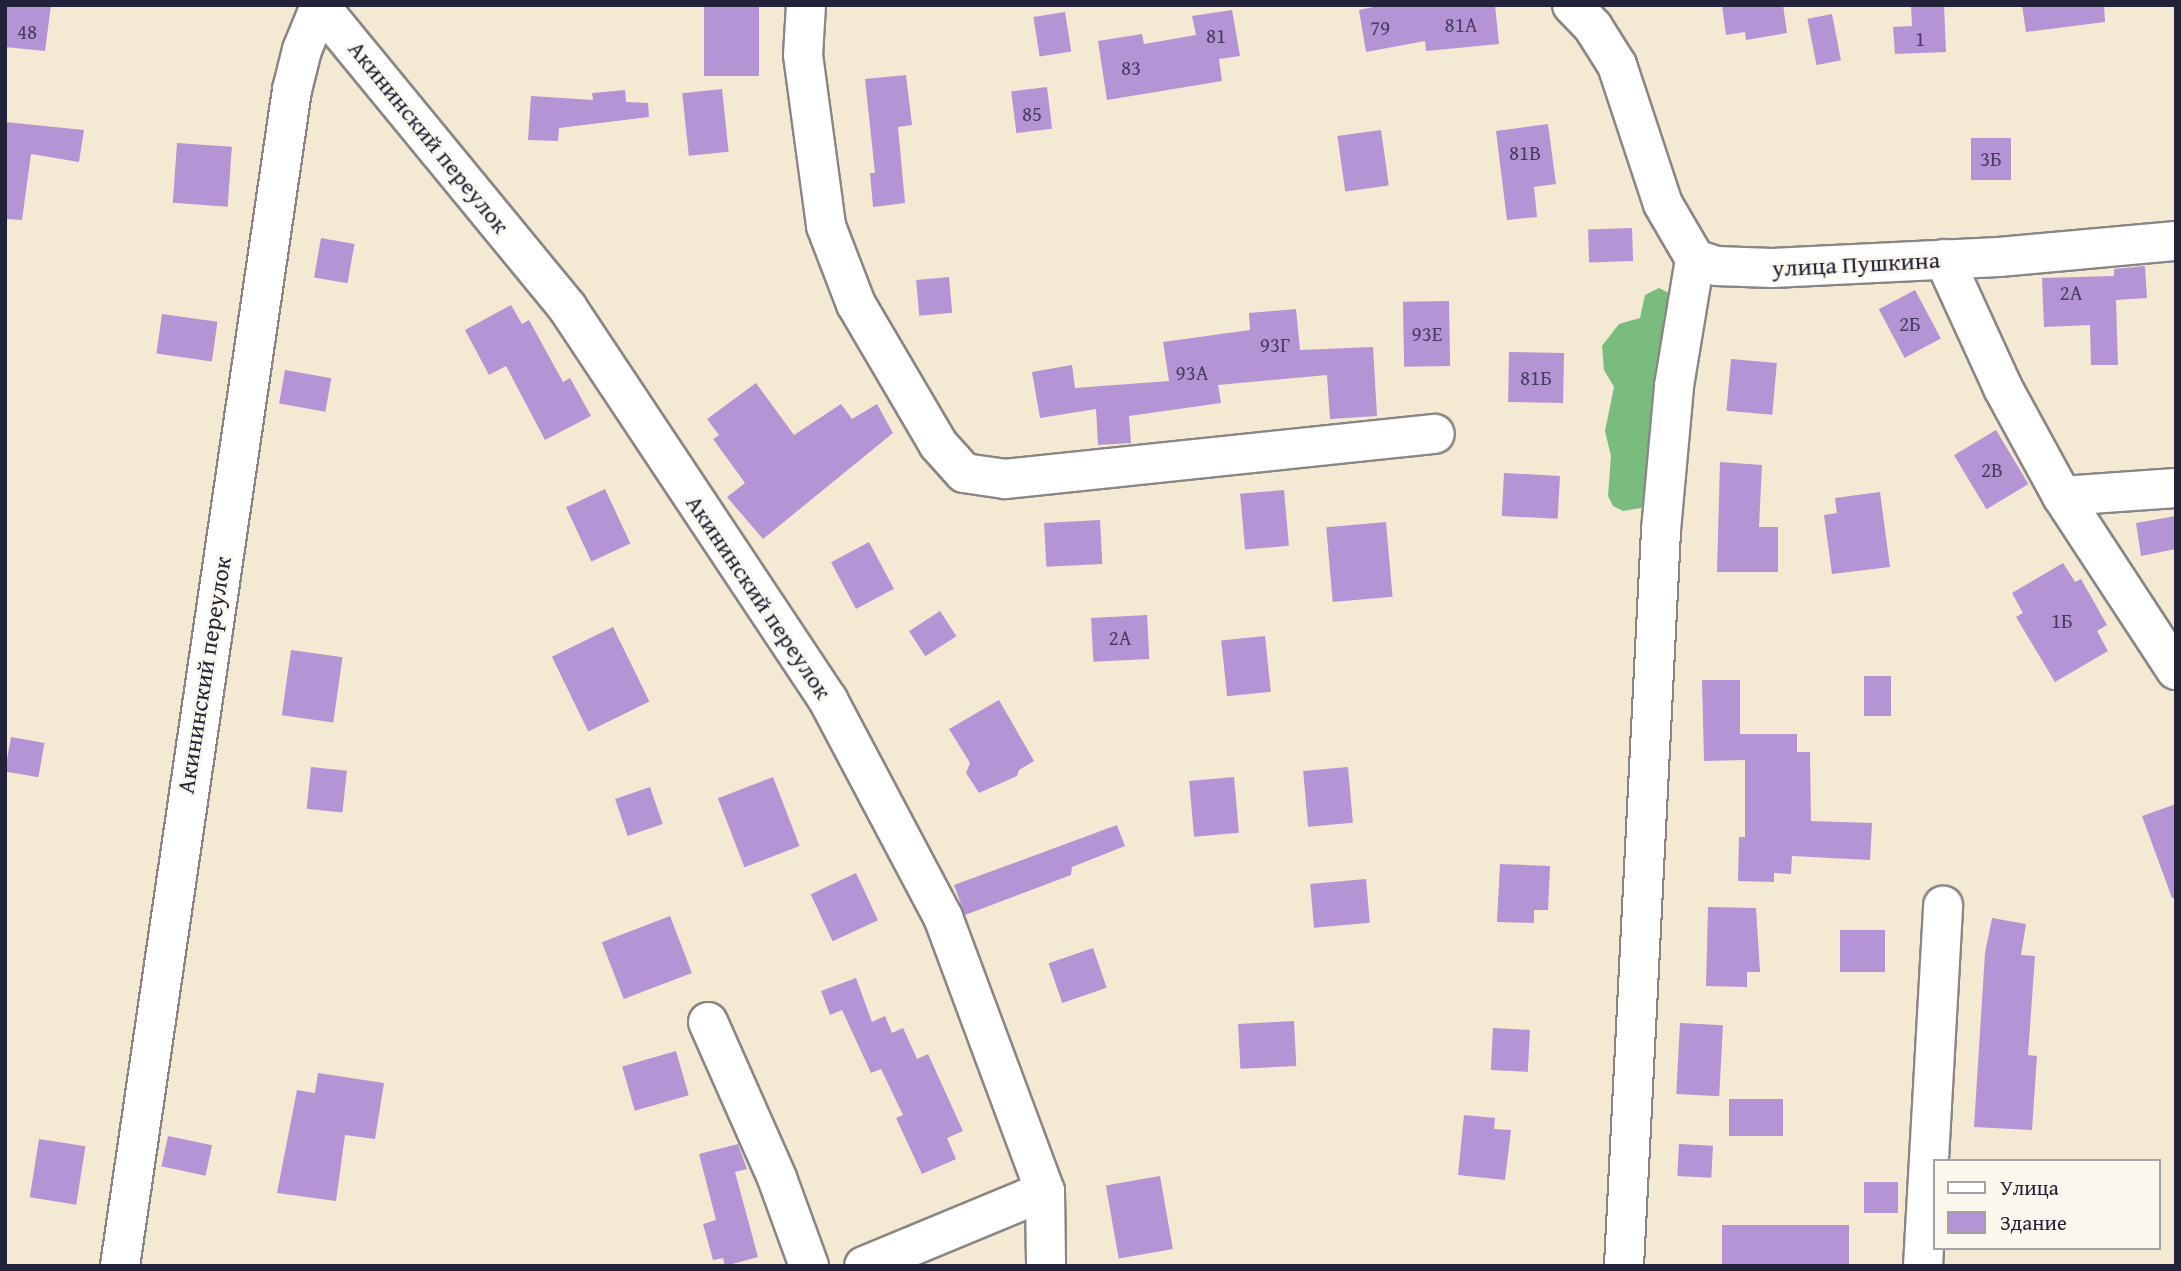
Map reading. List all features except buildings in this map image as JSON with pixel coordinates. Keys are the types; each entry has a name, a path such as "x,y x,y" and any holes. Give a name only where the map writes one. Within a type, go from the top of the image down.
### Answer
{"street":[{"path":"806,5 803,55 827,226 856,304 938,444 964,473 1005,479 1435,434"},
{"path":"1572,5 1593,27 1617,65 1663,204 1695,258 1674,386 1661,530 1624,1266"},
{"name":"Акининский переулок","path":"121,1266 292,90 302,50 320,6 567,307 811,670 943,917 1045,1191 1046,1266"},
{"name":"улица Пушкина","path":"1695,258 1749,269 1944,259 2176,241"},
{"path":"1944,259 2003,388 2062,496 2176,670"},
{"path":"2062,496 2176,488"},
{"path":"1923,1266 1943,906"},
{"path":"708,1022 777,1178 809,1266"},
{"path":"864,1266 1045,1191"}],"green space":[{"path":"1659,288 1669,293 1672,304 1651,493 1641,508 1623,511 1613,506 1608,496 1611,456 1605,431 1614,387 1604,370 1602,346 1619,324 1640,318 1645,295"}]}
